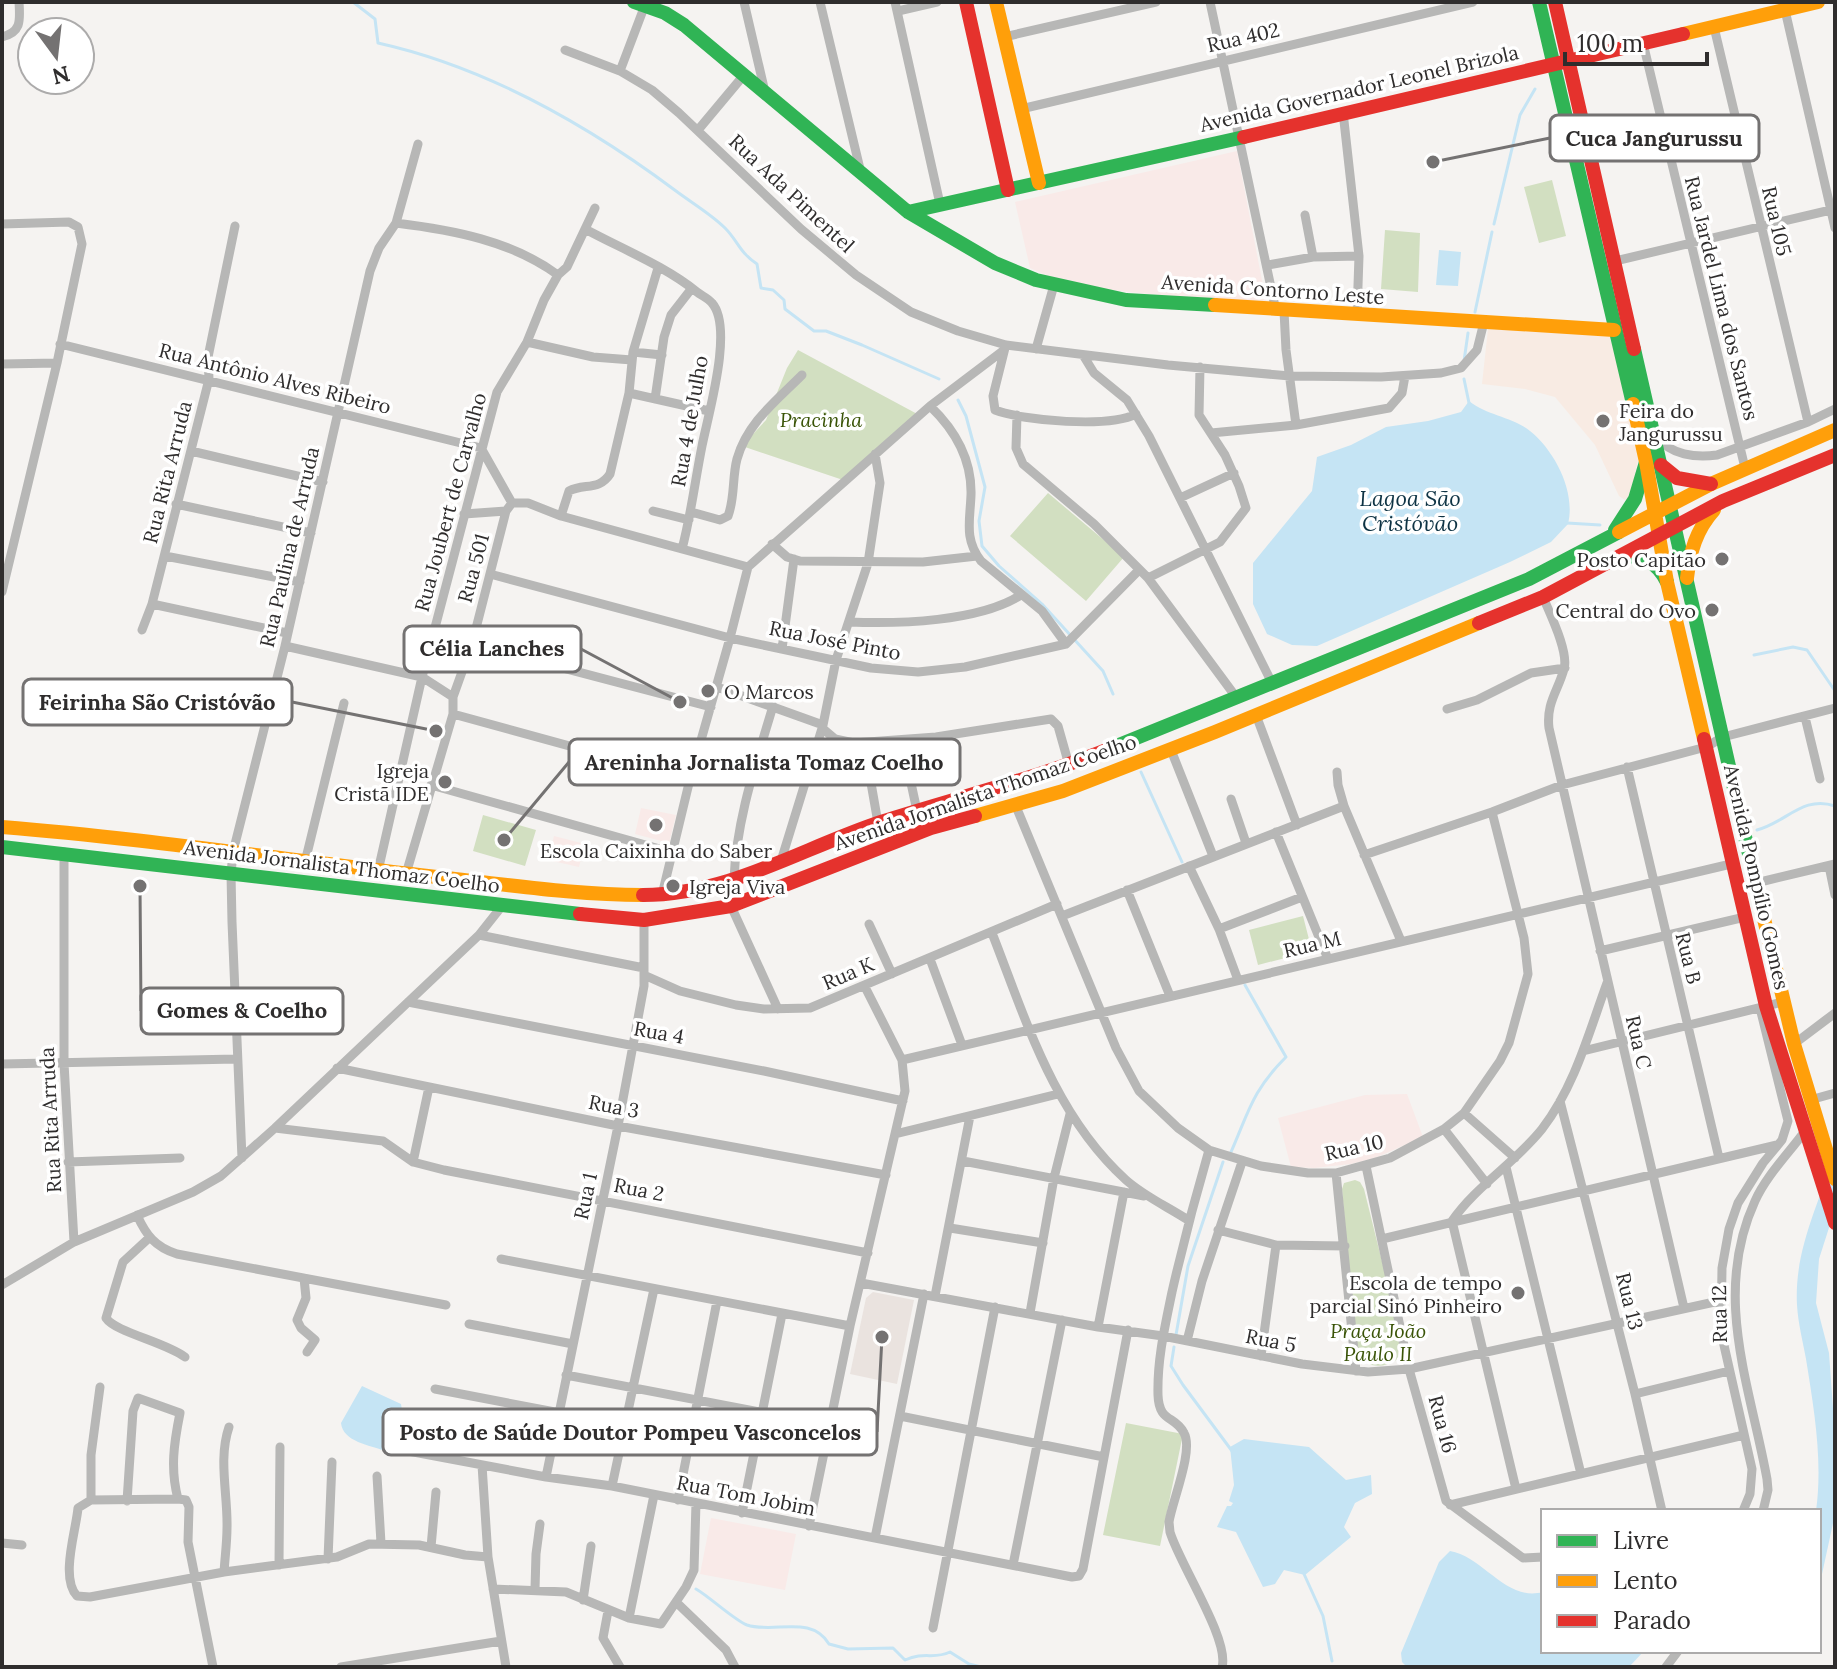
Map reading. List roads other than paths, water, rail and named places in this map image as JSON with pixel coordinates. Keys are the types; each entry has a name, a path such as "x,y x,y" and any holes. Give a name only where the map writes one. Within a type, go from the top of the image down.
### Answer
{"main road":[{"path":"966,2 1008,190"},
{"path":"996,2 1039,183"},
{"name":"Avenida Pompílio Gomes","path":"1539,2 1646,462 1667,582 1763,1007 1811,1134 1835,1222"},
{"name":"Avenida Pompílio Gomes","path":"1555,2 1783,1002 1810,1100 1811,1134 1835,1179"},
{"name":"Avenida Governador Leonel Brizola","path":"908,212 1818,2"},
{"name":"Avenida Contorno Leste","path":"639,3 673,10 766,94 908,212 1010,270 1054,285 1126,300 1614,330"},
{"path":"1581,189 1597,185"},
{"path":"1586,210 1602,207"},
{"name":"Avenida Jornalista Thomaz Coelho","path":"5,827 604,895 662,895 734,880 871,826 1069,765 1529,579 1711,484 1835,430"},
{"path":"1818,437 1830,457"},
{"name":"Avenida Jornalista Thomaz Coelho","path":"4,847 644,920 731,906 958,819 1096,779 1171,750 1543,597 1723,501 1830,457"},
{"path":"1612,534 1635,499 1646,462"},
{"path":"1661,465 1678,479 1711,484"},
{"path":"1687,578 1694,539 1706,517 1723,501"},
{"path":"1621,556 1650,560 1662,570 1667,582"},
{"path":"1357,649 1366,669"},
{"path":"1332,659 1341,679"},
{"path":"895,818 901,840"},
{"path":"871,826 873,850"},
{"path":"4,847 5,827"},
{"path":"344,887 347,866"}],"street":[{"path":"2,37 18,28 19,2"},
{"path":"744,2 766,94"},
{"path":"820,2 861,173"},
{"path":"937,2 896,6 940,204"},
{"path":"1004,37 1156,2"},
{"path":"1210,2 1280,311 1296,425"},
{"name":"Rua 402","path":"1021,109 1473,2"},
{"path":"620,71 639,3"},
{"path":"1785,10 1835,228"},
{"name":"Rua 105","path":"1714,27 1808,422"},
{"name":"Rua Jardel Lima dos Santos","path":"1643,43 1745,468"},
{"name":"Rua Ada Pimentel","path":"565,50 620,71 652,90 821,247 879,292 936,324 1005,348 1290,376 1405,376 1441,373 1467,364 1477,350 1484,322"},
{"path":"698,130 744,75"},
{"path":"1343,112 1359,256 1357,315"},
{"name":"Rua Paulina de Arruda","path":"242,1158 236,1059 233,852 285,646 370,271 379,248 396,223 418,144"},
{"name":"Rua Joubert de Carvalho","path":"378,871 422,677 497,392 527,342 558,275 567,267 595,208"},
{"path":"1615,261 1833,210"},
{"path":"1305,215 1313,257"},
{"path":"2,224 74,223 80,230 82,244 2,592"},
{"path":"396,223 512,248 558,275"},
{"name":"Rua Rita Arruda","path":"142,630 165,556 209,379 208,357 235,226"},
{"name":"Rua 4 de Julho","path":"585,229 658,268 715,305 720,330 719,367 682,549"},
{"path":"1268,265 1313,257 1359,256"},
{"path":"561,516 569,491 597,486 610,474 629,393 633,356 658,268"},
{"path":"1036,349 1054,285"},
{"path":"655,399 664,337 671,315 692,288"},
{"path":"527,342 593,357 662,355"},
{"name":"Rua Antônio Alves Ribeiro","path":"60,344 481,448"},
{"path":"662,895 748,567 930,406 1005,348"},
{"path":"1005,348 992,405 999,412 1089,423 1111,422 1136,414"},
{"path":"1083,355 1094,373 1118,390 1136,414 1272,683"},
{"path":"2,364 57,363"},
{"path":"1148,578 1207,551 1227,536 1246,508 1234,473 1199,415 1200,367"},
{"path":"653,511 717,519 728,516 737,458 748,434 763,413 802,375"},
{"path":"1211,433 1296,425 1389,408 1402,393 1405,376"},
{"path":"629,393 709,411"},
{"path":"930,406 956,436 965,458 971,494 968,532 977,556 1042,611 1068,642 1139,570"},
{"path":"1652,429 1662,443 1685,454 1702,457 1740,448 1835,409"},
{"path":"1017,415 1016,448 1023,464 1094,524 1148,578 1236,697"},
{"path":"481,448 509,507"},
{"path":"191,451 323,482"},
{"path":"781,861 823,726 836,660 868,563 880,483 875,454"},
{"path":"1180,498 1234,473"},
{"path":"464,514 528,503 561,516 748,567"},
{"path":"176,504 311,533"},
{"name":"Rua 501","path":"406,874 453,714 453,697 472,644 509,507"},
{"path":"772,544 794,559 868,563 939,562 977,556"},
{"path":"165,556 300,582"},
{"path":"782,649 794,559"},
{"name":"Rua José Pinto","path":"490,574 730,638 898,671 938,671 996,661 1068,642"},
{"path":"849,622 927,621 997,606 1021,595"},
{"path":"1447,709 1477,700 1531,673 1565,668 1557,631 1543,597"},
{"path":"152,604 287,633"},
{"path":"472,644 711,707"},
{"path":"285,646 422,677 453,697"},
{"name":"Rua C","path":"1565,668 1552,694 1547,717 1684,1308"},
{"path":"717,687 823,726 842,743 902,741 1051,719 1057,722 1069,765"},
{"path":"305,862 344,703"},
{"path":"734,880 737,844 747,795 773,706"},
{"path":"1364,855 1562,785 1706,747 1723,737 1835,708"},
{"path":"453,714 690,779"},
{"path":"1256,715 1297,825"},
{"path":"1805,717 1820,779"},
{"path":"902,741 917,811"},
{"path":"864,743 871,826"},
{"path":"1171,750 1213,856"},
{"name":"Rua B","path":"1627,767 1719,1158"},
{"path":"1337,772 1344,806 1401,941"},
{"path":"431,785 674,853"},
{"path":"1231,799 1246,843"},
{"name":"Rua 10","path":"1015,804 1101,1011 1139,1091 1178,1128 1209,1150 1242,1162 1283,1171 1336,1173 1390,1158 1444,1129 1464,1113 1509,1043 1528,974 1527,954 1492,812"},
{"path":"1062,916 1344,806"},
{"path":"1276,832 1328,959"},
{"name":"Rua Rita Arruda","path":"64,852 64,1063 74,1242"},
{"name":"Rua M","path":"902,1060 1731,864"},
{"path":"1756,883 1832,865 1835,895"},
{"path":"1189,866 1219,929 1238,980"},
{"path":"1127,890 1170,996"},
{"path":"1219,929 1302,897"},
{"name":"Rua K","path":"644,971 680,991 736,1005 810,1008 1057,904"},
{"path":"2,1285 74,1242 207,1185 275,1128 479,935 502,906"},
{"path":"731,906 778,1009"},
{"path":"1600,951 1745,917"},
{"name":"Rua 1","path":"546,1477 633,1046 644,971 644,920"},
{"path":"869,924 892,974"},
{"path":"992,933 1058,1094 1070,1114 1123,1177 1188,1220"},
{"path":"479,935 644,971"},
{"path":"930,959 962,1045"},
{"path":"1452,1221 1542,1128 1560,1101 1583,1051 1607,983"},
{"path":"809,1526 828,1425 903,1101 905,1078 902,1060 865,987"},
{"name":"Rua 4","path":"408,1002 903,1101"},
{"path":"1583,1051 1783,1002"},
{"path":"1382,1239 1777,1145 1788,1121 1787,1110 1763,1007"},
{"path":"1794,1044 1835,1013"},
{"path":"2,1064 236,1059"},
{"name":"Rua 3","path":"337,1068 618,1126 886,1175"},
{"path":"409,1158 429,1087"},
{"path":"1810,1100 1835,1093"},
{"path":"895,1134 1058,1094"},
{"name":"Rua 13","path":"1560,1101 1662,1509"},
{"path":"1464,1113 1515,1158"},
{"path":"1030,1313 1054,1178 1070,1114"},
{"path":"935,1296 970,1116"},
{"name":"Rua 2","path":"275,1128 383,1141 409,1158 444,1170 868,1253"},
{"path":"1444,1129 1487,1184"},
{"name":"Rua 12","path":"1763,1509 1767,1479 1739,1355 1735,1318 1740,1245 1756,1197 1811,1134"},
{"name":"Rua 12","path":"1744,1509 1752,1479 1721,1332 1719,1301 1724,1251 1733,1216 1741,1196 1777,1145"},
{"path":"1209,1150 1188,1220 1163,1336 1159,1407 1163,1415 1181,1429 1186,1440 1169,1522 1170,1532 1213,1624 1223,1651 1222,1667"},
{"path":"68,1162 180,1158"},
{"path":"963,1161 1153,1198"},
{"path":"1187,1341 1218,1230 1242,1162"},
{"name":"Rua 16","path":"1366,1166 1409,1369 1443,1493 1450,1505"},
{"path":"1506,1167 1581,1474"},
{"path":"1336,1173 1356,1371"},
{"path":"1098,1327 1124,1192"},
{"path":"137,1215 149,1238 160,1248 177,1254 446,1305"},
{"path":"1452,1221 1516,1489"},
{"path":"950,1228 1043,1243"},
{"path":"1218,1230 1276,1245 1345,1246"},
{"path":"149,1238 123,1262 106,1318 113,1326 160,1343 185,1357"},
{"path":"1261,1356 1276,1245"},
{"path":"501,1259 850,1326"},
{"path":"304,1278 306,1298 297,1320 315,1340 307,1352"},
{"name":"Rua 5","path":"861,1283 1356,1371 1409,1369 1719,1301"},
{"path":"612,1486 654,1289"},
{"path":"875,1538 924,1294"},
{"path":"678,1500 717,1301"},
{"path":"933,1628 995,1307"},
{"path":"742,1513 782,1314"},
{"path":"1013,1565 1062,1320"},
{"path":"469,1324 573,1344"},
{"path":"900,1416 1104,1457 1128,1330"},
{"path":"1635,1394 1729,1371"},
{"path":"566,1375 828,1425"},
{"path":"91,1500 91,1455 100,1387"},
{"path":"435,1389 560,1413"},
{"path":"127,1501 133,1411 138,1398 180,1413 172,1455 178,1499"},
{"path":"224,1572 227,1527 224,1467 229,1427"},
{"path":"1450,1505 1744,1435"},
{"path":"279,1565 280,1447"},
{"name":"Rua Tom Jobim","path":"403,1450 612,1486 1072,1577 1081,1575 1104,1457"},
{"path":"328,1559 332,1462"},
{"path":"482,1465 488,1557 506,1667"},
{"path":"377,1476 381,1543"},
{"path":"431,1547 436,1492"},
{"path":"629,1618 654,1495"},
{"path":"213,1667 196,1577 187,1534 189,1507 186,1500 91,1500 78,1508 70,1585 74,1594 90,1597 196,1577 224,1572 328,1559 369,1544 431,1547 488,1557"},
{"path":"493,1589 566,1592 608,1611 661,1624 694,1570 696,1503"},
{"path":"1450,1505 1526,1559 1541,1557"},
{"path":"535,1589 540,1524"},
{"path":"2,1543 22,1545"},
{"path":"583,1600 591,1546"},
{"path":"676,1602 726,1650 735,1667"},
{"path":"608,1611 603,1638 620,1667"},
{"path":"341,1667 501,1641"}],"water":[{"path":"1439,250 1461,252 1458,286 1436,285"},
{"name":"Lagoa São Cristóvão","path":"1469,401 1523,426 1548,449 1566,486 1570,512 1568,524 1551,542 1510,562 1317,646 1292,645 1267,634 1253,604 1253,563 1312,491 1317,457 1351,445 1386,427 1461,412"},
{"path":"1835,1152 1835,1209 1819,1259 1816,1303 1829,1353 1835,1436 1835,1514 1821,1579 1821,1509 1816,1509 1817,1435 1798,1312 1797,1285 1809,1227"},
{"path":"362,1386 401,1404 403,1416 385,1451 352,1439 343,1429 341,1423"},
{"path":"1244,1439 1309,1447 1346,1480 1371,1475 1372,1494 1355,1503 1344,1527 1351,1537 1305,1575 1284,1570 1275,1584 1263,1587 1236,1532 1217,1527 1227,1506 1233,1503 1229,1501 1234,1485 1230,1447"},
{"path":"1450,1551 1474,1561 1518,1591 1541,1592 1541,1653 1642,1653 1629,1667 1407,1667 1402,1662 1401,1653 1439,1562"}],"waterway":[{"path":"353,2 375,19 378,43 458,67 497,83 572,122 643,167 725,228 757,264 761,288 773,290 784,300 785,309 814,331 826,331 939,379"},
{"path":"1494,224 1520,115 1535,89"},
{"path":"1475,312 1492,232"},
{"path":"1464,361 1468,333"},
{"path":"1464,379 1469,403"},
{"path":"958,400 966,416 985,487 979,521 982,546 999,566 1042,604 1103,671 1113,694"},
{"path":"1567,523 1600,525"},
{"path":"1754,655 1793,647 1807,650 1835,691"},
{"path":"1141,772 1182,862"},
{"path":"1757,830 1804,807 1814,804 1835,806"},
{"path":"1231,1152 1258,1091 1286,1057 1245,985"},
{"path":"1176,1335 1188,1266 1223,1162"},
{"path":"1174,1347 1171,1366 1232,1451"},
{"path":"1304,1574 1323,1616 1332,1661"},
{"path":"696,1589 747,1625 802,1627 821,1635 829,1644 848,1649 893,1648 905,1660 950,1652 969,1664 981,1667"}],"place":[{"name":"Cuca Jangurussu","path":"1433,162"},
{"name":"Feira do Jangurussu","path":"1603,421"},
{"name":"Posto Capitão","path":"1722,559"},
{"name":"Central do Ovo","path":"1712,610"},
{"name":"O Marcos","path":"708,691"},
{"name":"Célia Lanches","path":"680,702"},
{"name":"Feirinha São Cristóvão","path":"436,731"},
{"name":"Igreja Cristã IDE","path":"445,782"},
{"name":"Escola Caixinha do Saber","path":"656,825"},
{"name":"Areninha Jornalista Tomaz Coelho","path":"504,840"},
{"name":"Gomes & Coelho","path":"140,886"},
{"name":"Igreja Viva","path":"673,886"},
{"name":"Escola de tempo parcial Sinó Pinheiro","path":"1518,1293"},
{"name":"Posto de Saúde Doutor Pompeu Vasconcelos","path":"882,1337"}],"park label":[{"name":"Pracinha","path":"821,419"},
{"name":"Praça João Paulo II","path":"1378,1342"}]}
